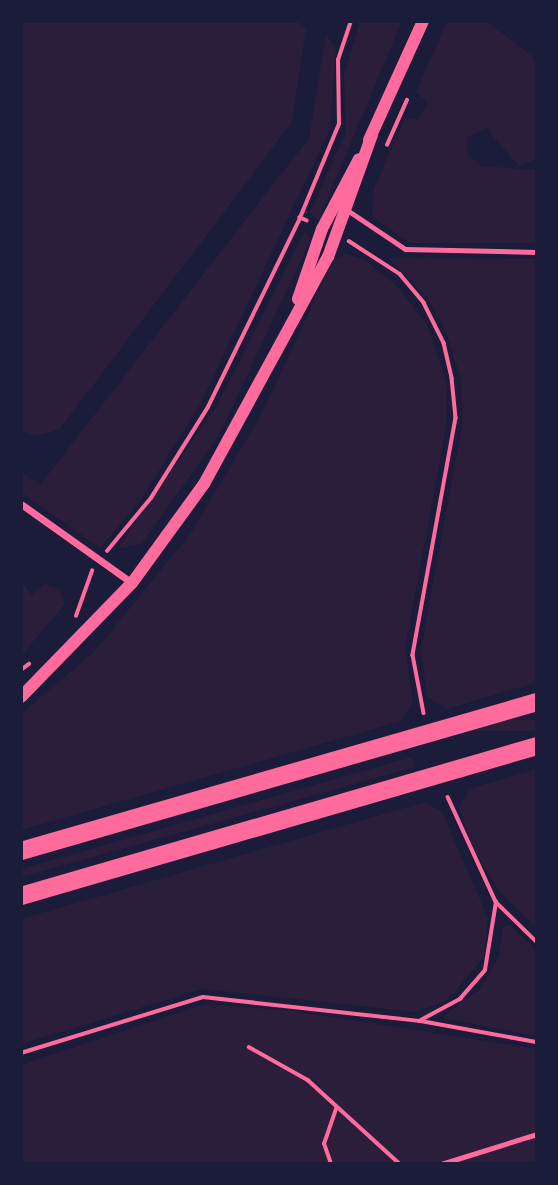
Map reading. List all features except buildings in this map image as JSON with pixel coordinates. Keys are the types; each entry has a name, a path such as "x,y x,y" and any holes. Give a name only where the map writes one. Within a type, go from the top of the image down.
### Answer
{"main road":[{"path":"21,851 537,702"},
{"path":"21,896 537,747"}],"street":[{"path":"286,332 322,229 372,135 423,21"},
{"path":"21,697 132,583 204,484 338,236 372,135"},
{"path":"21,504 132,583"}],"lane":[{"path":"336,201 365,224 405,249 537,252"},
{"path":"441,1164 537,1134"}],"path":[{"path":"68,624 100,560 181,452 300,218 339,124 338,60 351,21"},
{"path":"386,148 412,89"},
{"path":"300,218 322,229"},
{"path":"359,246 365,224"},
{"path":"338,236 359,246 400,274 424,303 444,343 452,378 456,418 413,655 424,713"},
{"path":"21,670 33,660"},
{"path":"448,797 496,902 537,942"},
{"path":"419,1021 460,999 485,970 496,902"},
{"path":"21,1053 203,997 419,1021 537,1042"},
{"path":"249,1046 285,1062 400,1164"},
{"path":"331,1164 324,1144 336,1109"}],"shaded area":[{"path":"21,21 298,21 306,28 292,122 60,429 35,436 21,431"},
{"path":"360,21 402,21 318,221 310,212 346,132 344,74"},
{"path":"447,21 486,21 537,60 537,159 519,166 486,128 467,138 468,155 482,166 537,170 537,243 410,243 372,216 374,188 405,118 418,120 428,103 416,92"},
{"path":"326,35 336,47 330,129 202,401 139,503 100,548 21,492 21,472 40,485 309,138"},
{"path":"305,231 311,239 218,437 141,544 117,549 217,405"},
{"path":"345,254 363,259 397,286 427,324 447,384 446,427 405,648 413,701 401,721 21,830 21,714 95,651 191,533 262,413 332,263"},
{"path":"388,258 537,259 537,682 447,709 427,696 421,648 462,426 461,380 446,331 426,296"},
{"path":"21,582 32,595 44,584 59,589 65,604 21,656"},
{"path":"452,720 537,720 537,731 452,731"},
{"path":"412,757 415,767 21,877 21,869"},
{"path":"537,769 537,928 500,892 471,844 459,807 469,789"},
{"path":"425,802 442,812 488,918 484,957 448,1000 416,1012 202,989 21,1044 21,919"},
{"path":"510,925 537,951 537,1036 442,1018 480,989 499,956 503,927"},
{"path":"206,1004 293,1011 537,1049 537,1164 21,1164 21,1065"}]}
